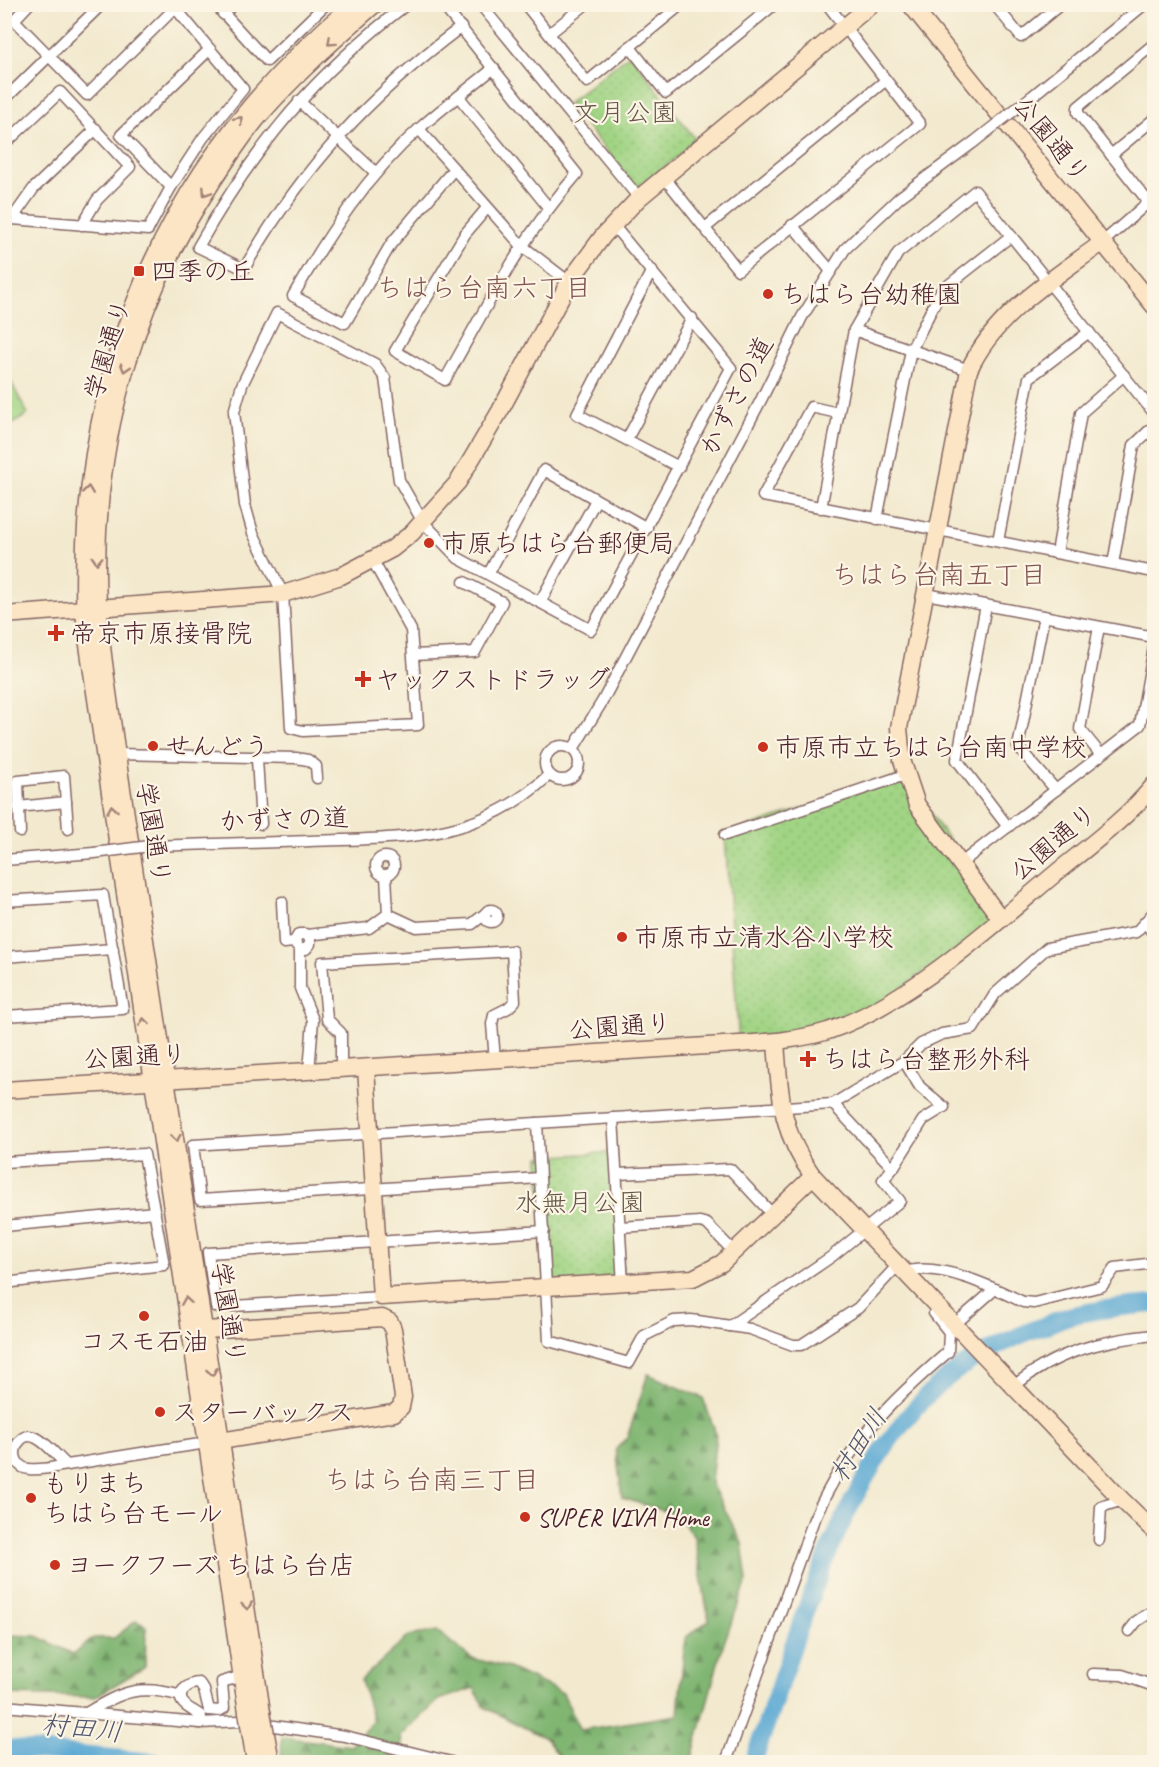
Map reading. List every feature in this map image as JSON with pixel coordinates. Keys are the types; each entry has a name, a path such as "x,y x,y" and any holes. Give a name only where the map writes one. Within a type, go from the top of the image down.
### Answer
{"street":[{"path":"8,219 148,230 171,187 203,138 243,89 174,6 87,95 14,20 29,4"},
{"path":"4,100 102,4"},
{"path":"215,4 267,62 326,4"},
{"path":"223,14 234,4"},
{"name":"学園通り","path":"255,1712 159,1080 91,609 86,506 98,420 125,327 154,256 204,168 231,130 297,57 354,4"},
{"name":"学園通り","path":"255,1712 242,1676 215,1441 206,1330 159,1080 116,754 91,609 106,451 125,369 163,266 196,207 237,144 260,115 306,65 375,4"},
{"path":"407,4 351,49 299,101 244,170 198,247 244,270 296,189 337,136 400,75 461,27"},
{"path":"442,4 577,174 548,207 521,245 445,380 395,351 465,234 487,208"},
{"path":"480,4 639,198"},
{"path":"525,4 587,82 682,4"},
{"path":"549,34 586,4"},
{"path":"630,47 666,93 776,4"},
{"path":"664,177 738,270 920,124 827,4"},
{"path":"4,615 283,594 341,576 392,549 423,522 458,482 500,411 569,282 613,225 639,198 872,4"},
{"name":"公園通り","path":"910,4 1155,306"},
{"path":"994,4 1021,37 1061,4"},
{"name":"かずさの道","path":"573,749 602,702 761,400 783,353 845,249 900,197 1031,97 1144,4"},
{"path":"1001,919 917,805 905,775 899,728 969,369 976,354 997,326 1153,202 1111,155 1078,113 1078,107 1155,44"},
{"path":"171,187 121,135 210,50"},
{"path":"454,169 391,244 345,323 293,296 316,256 376,173 419,129 494,68"},
{"path":"705,228 885,81"},
{"path":"6,139 60,92 130,167 96,200 82,225"},
{"path":"459,97 548,207"},
{"path":"299,101 376,173"},
{"path":"1111,155 1155,119"},
{"path":"8,219 34,188 96,129"},
{"path":"419,129 521,245 569,282"},
{"path":"821,508 854,330 898,253 975,191 1155,413"},
{"path":"373,561 411,630 418,725 303,731 291,728 283,594 253,533 245,505 234,412 242,385 277,313 375,364 385,378 399,480 423,522 458,558 591,630 731,368 613,225"},
{"path":"792,225 831,271"},
{"path":"877,519 911,350 941,291 1011,236"},
{"path":"652,270 577,414 679,466"},
{"path":"627,440 692,318"},
{"path":"854,330 969,369"},
{"path":"998,541 1029,378 1089,332"},
{"path":"1057,553 1081,413 1124,375"},
{"path":"838,413 811,407 763,496 1155,572"},
{"path":"1113,564 1134,445 1155,426"},
{"path":"489,573 544,470 647,528"},
{"path":"540,602 596,500"},
{"path":"414,656 475,652 502,602 464,582"},
{"path":"926,594 1155,638"},
{"path":"986,605 957,760 1008,827"},
{"path":"1044,616 1018,747 1056,790"},
{"path":"1099,627 1080,729 1101,755"},
{"path":"961,863 1140,725 1155,647"},
{"path":"560,745 573,749 579,760 576,773 564,780 549,775 544,765 548,752 560,745"},
{"path":"116,754 308,760 316,766 317,778"},
{"path":"257,759 261,824"},
{"name":"かずさの道","path":"4,860 150,846 419,837 463,827 495,813 524,796 549,775"},
{"path":"726,834 905,775"},
{"path":"20,832 18,781 64,776 68,829"},
{"name":"公園通り","path":"4,1090 776,1041 829,1031 858,1018 922,979 1001,919 1127,814 1155,785"},
{"path":"18,807 66,802"},
{"path":"386,875 388,914"},
{"path":"4,901 103,895 123,1009 4,1016"},
{"path":"282,902 284,943 306,949 310,944 308,935 369,928 388,914"},
{"path":"540,1178 200,1200 193,1145 833,1104 904,1061 921,1044 942,1034 973,1029 995,994 1047,948 1136,932 1155,912"},
{"path":"388,914 416,927 471,924 485,914"},
{"path":"1146,923 1155,935"},
{"path":"297,946 300,988 313,1020 309,1072"},
{"path":"4,957 113,950"},
{"path":"341,1070 341,1033 327,1019 322,962 512,951 516,997 508,1008 494,1015 492,1024 495,1060"},
{"path":"776,1041 781,1107 790,1138 813,1176 1013,1387 1155,1531"},
{"path":"730,1326 831,1257 900,1201 883,1180 923,1120 944,1107 920,1087 904,1061"},
{"path":"366,1068 381,1297"},
{"path":"833,1104 893,1168"},
{"path":"613,1118 623,1284"},
{"path":"537,1123 548,1288 549,1341 629,1363 644,1336 674,1321 691,1320 750,1329 793,1345 801,1345 858,1308 902,1268 939,1270 995,1289 1023,1302 1034,1302 1102,1286 1115,1268 1155,1263"},
{"path":"4,1162 144,1154 164,1265 4,1283"},
{"path":"617,1174 716,1167 729,1169 773,1215"},
{"path":"544,1231 208,1253 216,1307 676,1281 702,1275 722,1263 813,1176"},
{"path":"4,1226 155,1212"},
{"path":"620,1227 700,1222 707,1224 734,1252"},
{"path":"955,1324 995,1289"},
{"path":"726,1762 814,1520 828,1488 843,1461 897,1395 948,1352 949,1332 928,1306 930,1298"},
{"path":"68,1465 37,1437 27,1437 19,1442 15,1452 17,1462 23,1468 31,1470 68,1465 394,1413 401,1407 403,1397 393,1329 390,1322 382,1318 206,1330"},
{"path":"1013,1387 1032,1371 1061,1355 1114,1339 1155,1335"},
{"path":"1099,1540 1101,1507 1122,1500"},
{"path":"1129,1631 1137,1621 1155,1610"},
{"path":"1093,1674 1122,1675 1155,1686"},
{"path":"200,1723 201,1716 183,1704 181,1696 184,1688 192,1683 199,1683 204,1690 209,1710 219,1711 224,1708 222,1682 242,1676"},
{"path":"88,1712 124,1692 153,1689 181,1696"},
{"path":"4,1706 200,1723 239,1720 345,1736 451,1762"},
{"path":"255,1712 255,1762"},
{"path":"255,1712 271,1762"}],"green space":[{"name":"文月公園","path":"630,54 697,141 637,189 568,103"},
{"path":"5,371 28,414 4,429"},
{"path":"905,775 1001,919 858,1018 739,1044 725,835"},
{"name":"水無月公園","path":"615,1152 623,1284 547,1288 539,1157"},
{"path":"648,1374 703,1398 716,1434 711,1483 742,1543 747,1581 722,1648 691,1762 562,1762 547,1739 484,1707 474,1688 439,1700 401,1736 403,1756 421,1762 323,1762 281,1757 282,1737 351,1746 373,1721 361,1680 409,1636 437,1631 471,1658 509,1668 563,1693 580,1730 678,1715 685,1638 709,1620 694,1537 678,1515 622,1498 616,1449 627,1438"},
{"path":"136,1621 146,1626 145,1667 95,1697 5,1695 5,1635 37,1636 73,1654 94,1638 114,1638"}],"waterway":[{"name":"村田川","path":"753,1762 805,1612 826,1559 875,1461 906,1419 951,1375 974,1359 1010,1340 1073,1315 1154,1304"},
{"name":"村田川","path":"4,1748 155,1762"}],"place":[{"name":"四季の丘","path":"139,271"},
{"name":"ちはら台幼稚園","path":"768,294"},
{"name":"市原ちはら台郵便局","path":"429,543"},
{"name":"帝京市原接骨院","path":"56,633"},
{"name":"ヤックストドラッグ","path":"363,679"},
{"name":"せんどう","path":"153,746"},
{"name":"市原市立ちはら台南中学校","path":"763,747"},
{"name":"市原市立清水谷小学校","path":"622,937"},
{"name":"ちはら台整形外科","path":"808,1059"},
{"name":"コスモ石油","path":"144,1316"},
{"name":"スターバックス","path":"160,1412"},
{"name":"もりまち ちはら台モール","path":"31,1498"},
{"name":"SUPER VIVA Home","path":"525,1517"},
{"name":"ヨークフーズ ちはら台店","path":"55,1565"}],"district":[{"name":"ちはら台南六丁目","path":"484,288"},
{"name":"ちはら台南五丁目","path":"939,575"},
{"name":"ちはら台南三丁目","path":"432,1480"}]}
